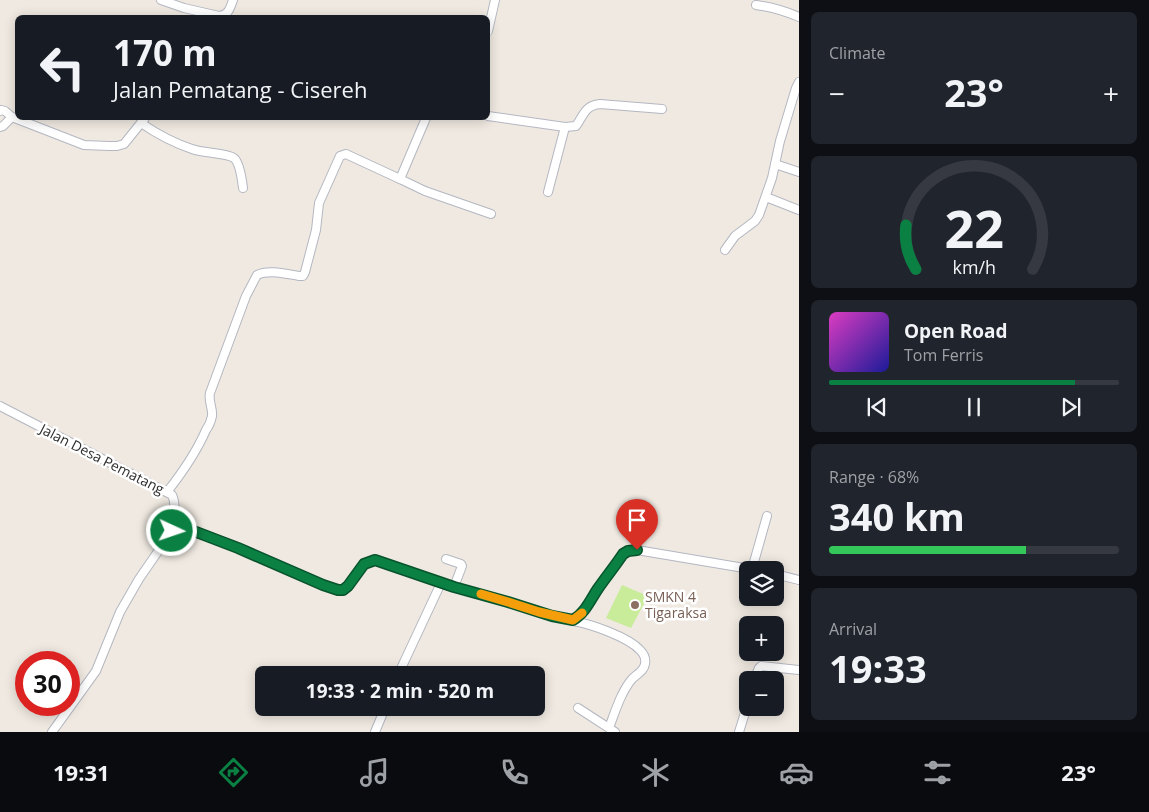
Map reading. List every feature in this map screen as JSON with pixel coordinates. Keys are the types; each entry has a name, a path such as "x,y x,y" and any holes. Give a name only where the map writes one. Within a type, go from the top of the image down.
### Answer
{"street":[{"path":"161,0 210,15"},
{"path":"224,15 229,11 233,0"},
{"path":"490,22 495,0"},
{"path":"756,5 773,8 799,17"},
{"path":"182,15 184,8"},
{"path":"725,250 735,236 755,221 759,215 772,178 780,141 799,82"},
{"path":"490,116 565,127 576,126 585,111 594,105 662,109"},
{"path":"0,111 5,111 15,118"},
{"path":"0,127 12,117"},
{"path":"20,120 84,145 94,146 117,146 124,144 143,120 168,139 192,149 233,158 237,162 243,188"},
{"path":"400,180 425,120"},
{"path":"548,192 565,127"},
{"path":"167,492 199,447 210,424 212,413 210,393 246,296 257,275 264,272 299,276 304,274 316,230 319,203 340,156 346,154 400,180 491,214"},
{"path":"775,164 799,172"},
{"path":"766,197 799,210"},
{"name":"Jalan Desa Pematang","path":"0,406 172,495 174,500 172,531"},
{"path":"756,561 767,516"},
{"path":"52,732 96,671 123,606 139,579 172,531 182,529 191,530 238,548 338,590 343,590 348,586 364,564 375,560 454,587 552,616 583,623 630,642 642,651 646,663 644,668 632,679 626,688 612,730 578,708"},
{"path":"573,620 585,609 623,554 628,551 637,550 739,567"},
{"path":"446,559 462,566 454,587"},
{"path":"784,576 799,580"},
{"path":"402,666 441,582"},
{"path":"758,671 761,666 799,670"},
{"path":"375,732 381,716"},
{"path":"739,732 744,716"}],"green space":[{"path":"622,585 648,596 631,628 606,618"}],"slow traffic":[{"path":"481,594 552,616 573,620 582,613"}],"place":[{"name":"SMKN 4 Tigaraksa","path":"635,605"}],"route":[{"path":"172,531 177,529 191,530 338,590 343,590 348,586 366,562 375,560 454,587 552,616 573,620 585,609 623,554 628,551 637,550"}]}
